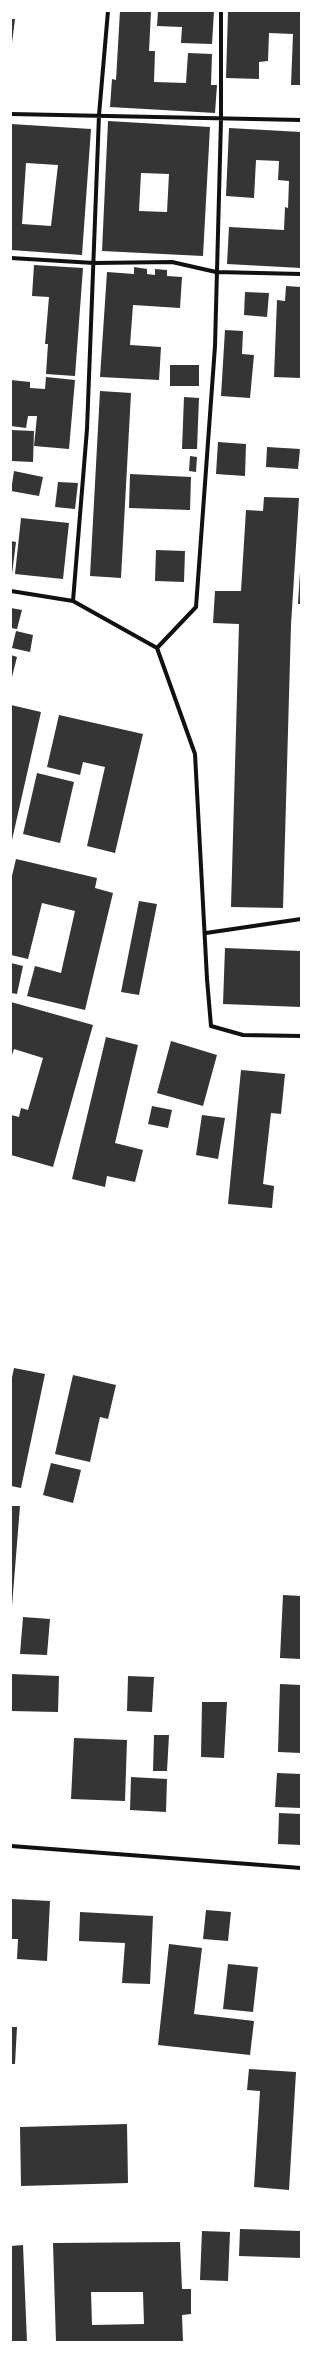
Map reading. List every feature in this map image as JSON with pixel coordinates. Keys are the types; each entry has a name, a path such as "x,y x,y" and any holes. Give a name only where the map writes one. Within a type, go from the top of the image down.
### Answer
{"street":[{"path":"73,601 87,429 99,115 108,11"},
{"path":"157,648 196,607 215,346 221,120 221,11"},
{"path":"11,114 99,115 221,120 301,120"},
{"path":"11,258 94,263 172,262 216,272 301,274"},
{"path":"11,591 73,601 157,648 195,754 206,933 207,979 211,1026 243,1035 301,1036"},
{"path":"206,933 301,919"},
{"path":"11,1846 301,1868"}],"building":[{"path":"120,11 151,11 149,51 155,51 154,82 186,83 188,53 212,54 211,85 217,85 215,113 110,107 112,79 116,80"},
{"path":"158,11 214,11 212,44 181,43 182,27 157,26"},
{"path":"228,11 301,11 301,85 291,85 293,34 269,33 268,61 259,62 259,79 226,78"},
{"path":"11,19 15,19 12,43 11,43"},
{"path":"108,121 210,127 203,256 102,251","holes":["141,173 169,174 167,212 139,211"]},
{"path":"11,124 91,129 82,255 11,250","holes":["26,163 58,165 51,226 22,224"]},
{"path":"229,128 301,132 301,268 227,264 229,227 284,230 285,207 288,208 289,181 278,180 279,161 256,160 254,198 226,196"},
{"path":"34,265 83,268 75,376 46,374 48,344 45,344 49,297 32,296"},
{"path":"134,267 147,269 147,274 155,275 155,269 167,270 167,276 182,277 180,308 133,305 130,345 161,347 159,380 100,377 107,272 134,274"},
{"path":"286,286 301,287 301,378 274,377 277,300 285,301"},
{"path":"245,292 269,293 267,317 244,315"},
{"path":"225,330 243,331 242,354 254,355 250,398 221,396"},
{"path":"170,365 199,365 199,386 170,386"},
{"path":"46,377 75,380 69,449 34,446 37,416 28,416 26,428 11,426 11,380 30,382 30,388 45,389"},
{"path":"100,391 131,393 121,578 90,576"},
{"path":"184,397 199,398 197,449 182,449"},
{"path":"11,430 34,431 33,462 11,461"},
{"path":"218,442 246,444 245,476 216,474"},
{"path":"267,447 300,449 298,469 266,467"},
{"path":"190,456 197,457 196,472 189,471"},
{"path":"14,471 43,477 39,496 11,491"},
{"path":"130,474 191,477 190,510 129,508"},
{"path":"58,482 78,483 75,509 55,507"},
{"path":"264,497 299,498 291,625 283,908 231,907 239,624 213,623 215,591 241,591 246,510 263,511"},
{"path":"21,518 69,523 63,579 15,574"},
{"path":"11,541 16,542 12,574 11,574"},
{"path":"156,550 185,551 184,582 155,581"},
{"path":"300,572 301,604 298,604"},
{"path":"11,608 22,610 17,629 11,628"},
{"path":"16,631 33,635 30,652 12,648"},
{"path":"11,655 17,657 12,677 11,676"},
{"path":"11,705 41,712 12,840 11,840"},
{"path":"59,715 143,734 115,853 87,846 105,767 83,762 80,775 47,767"},
{"path":"37,773 74,782 60,843 23,834"},
{"path":"16,859 97,878 95,888 113,893 85,1010 27,996 35,966 61,973 75,911 42,903 28,959 11,955 11,880"},
{"path":"139,901 157,904 139,995 121,992"},
{"path":"225,948 301,951 301,1007 223,1004"},
{"path":"11,963 23,966 17,994 11,993"},
{"path":"11,1002 93,1025 53,1167 11,1155 11,1115 19,1117 21,1108 28,1110 43,1058 14,1049 11,1058"},
{"path":"106,1037 138,1045 115,1143 143,1150 135,1182 107,1176 105,1187 72,1179"},
{"path":"171,1041 217,1055 203,1106 157,1093"},
{"path":"241,1070 285,1074 281,1114 271,1113 263,1184 274,1186 272,1208 228,1204"},
{"path":"152,1106 172,1110 168,1128 148,1124"},
{"path":"202,1115 225,1118 218,1159 196,1155"},
{"path":"14,1368 45,1374 21,1488 11,1486 11,1382"},
{"path":"73,1375 116,1385 108,1419 100,1417 90,1462 55,1454"},
{"path":"51,1463 81,1470 73,1503 43,1495"},
{"path":"11,1506 20,1506 12,1606 11,1606"},
{"path":"283,1595 301,1596 301,1659 280,1658"},
{"path":"23,1617 50,1619 47,1655 20,1654"},
{"path":"11,1674 59,1676 58,1712 11,1711"},
{"path":"128,1676 154,1677 152,1712 127,1711"},
{"path":"280,1684 301,1685 301,1753 278,1752"},
{"path":"202,1702 227,1702 224,1758 201,1757"},
{"path":"154,1735 169,1735 167,1771 153,1771"},
{"path":"74,1738 127,1740 125,1801 71,1799"},
{"path":"277,1773 301,1774 301,1808 275,1807"},
{"path":"131,1777 167,1779 166,1812 130,1810"},
{"path":"279,1813 301,1814 301,1845 278,1844"},
{"path":"11,1899 50,1901 47,1961 17,1959 18,1939 11,1939"},
{"path":"206,1910 231,1912 228,1941 203,1939"},
{"path":"80,1912 153,1916 150,1984 122,1983 125,1943 79,1941"},
{"path":"169,1944 202,1948 194,2014 254,2021 250,2055 158,2045"},
{"path":"228,1964 258,1967 253,2012 223,2009"},
{"path":"11,2027 17,2027 15,2064 11,2064"},
{"path":"249,2069 296,2072 289,2190 254,2187 260,2091 247,2090"},
{"path":"127,2124 128,2183 21,2186 20,2127"},
{"path":"240,2229 301,2231 301,2258 239,2256"},
{"path":"202,2231 230,2232 228,2281 200,2280"},
{"path":"180,2242 182,2289 191,2289 191,2314 182,2315 183,2342 56,2342 53,2243","holes":["91,2292 143,2292 144,2324 92,2325"]},
{"path":"23,2245 27,2342 11,2342 11,2246"}]}
